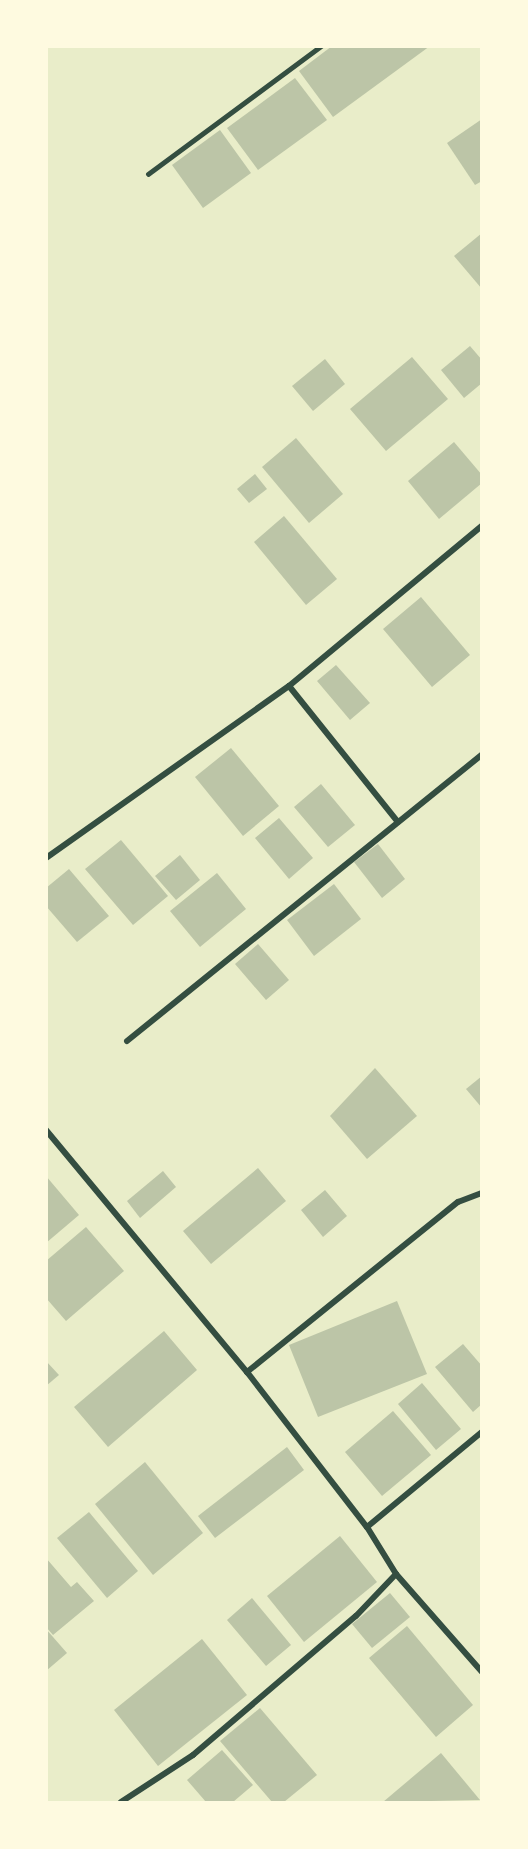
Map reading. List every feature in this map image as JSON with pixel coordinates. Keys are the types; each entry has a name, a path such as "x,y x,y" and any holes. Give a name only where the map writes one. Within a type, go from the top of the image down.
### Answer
{"street":[{"path":"46,858 289,686 482,526"},
{"path":"289,686 398,822"},
{"path":"127,1041 482,755"},
{"path":"46,1130 247,1371 367,1527 396,1574 482,1672"},
{"path":"247,1371 458,1202 482,1193"},
{"path":"367,1527 482,1432"},
{"path":"121,1803 193,1755 356,1616 396,1574"}],"lane":[{"path":"148,174 321,46"}],"building":[{"path":"332,46 430,46 333,117 299,71"},
{"path":"295,78 327,120 258,170 227,128"},
{"path":"482,119 482,181 475,185 447,143"},
{"path":"220,130 251,173 203,208 172,165"},
{"path":"482,233 482,289 454,256"},
{"path":"470,346 482,360 482,383 464,398 441,370"},
{"path":"412,357 448,399 386,451 350,409"},
{"path":"325,359 345,384 313,411 292,386"},
{"path":"296,438 343,494 309,523 262,467"},
{"path":"454,442 482,475 482,483 439,519 408,481"},
{"path":"255,474 267,489 249,503 237,489"},
{"path":"284,516 337,579 306,605 254,542"},
{"path":"421,597 470,655 432,687 383,629"},
{"path":"336,665 370,703 350,720 317,681"},
{"path":"231,748 279,806 243,836 195,777"},
{"path":"321,784 355,825 328,847 294,807"},
{"path":"279,818 313,858 289,879 255,838"},
{"path":"121,840 168,896 133,925 85,869"},
{"path":"378,844 405,879 382,898 354,862"},
{"path":"180,855 200,880 176,900 155,876"},
{"path":"69,869 109,916 77,942 46,906 46,888"},
{"path":"217,873 246,909 200,947 170,911"},
{"path":"334,884 361,919 314,956 287,920"},
{"path":"258,944 289,980 266,1000 235,964"},
{"path":"375,1068 417,1116 367,1159 330,1116"},
{"path":"482,1076 482,1108 466,1089"},
{"path":"258,1168 286,1201 211,1264 183,1231"},
{"path":"163,1171 176,1187 140,1218 127,1201"},
{"path":"46,1176 79,1215 46,1243"},
{"path":"325,1190 347,1216 323,1237 301,1210"},
{"path":"86,1227 124,1271 66,1321 46,1298 46,1261"},
{"path":"397,1301 427,1374 318,1417 289,1345"},
{"path":"164,1331 197,1370 108,1447 74,1407"},
{"path":"463,1344 482,1366 482,1404 473,1412 435,1367"},
{"path":"46,1361 59,1375 46,1386"},
{"path":"422,1383 461,1429 436,1450 398,1404"},
{"path":"393,1411 431,1455 382,1496 345,1452"},
{"path":"287,1447 304,1470 215,1538 198,1516"},
{"path":"145,1462 203,1533 153,1575 95,1504"},
{"path":"89,1512 138,1571 107,1598 57,1538"},
{"path":"340,1536 377,1582 304,1642 267,1596"},
{"path":"46,1558 71,1587 77,1582 94,1601 53,1635 46,1627"},
{"path":"390,1593 410,1617 372,1648 352,1624"},
{"path":"252,1598 291,1645 266,1666 227,1620"},
{"path":"407,1626 473,1705 436,1737 369,1658"},
{"path":"46,1629 67,1653 46,1671"},
{"path":"202,1639 247,1695 158,1766 114,1710"},
{"path":"260,1708 317,1775 284,1802 272,1802 220,1741"},
{"path":"222,1750 253,1785 233,1802 206,1802 187,1780"},
{"path":"441,1753 480,1800 383,1802"}]}
